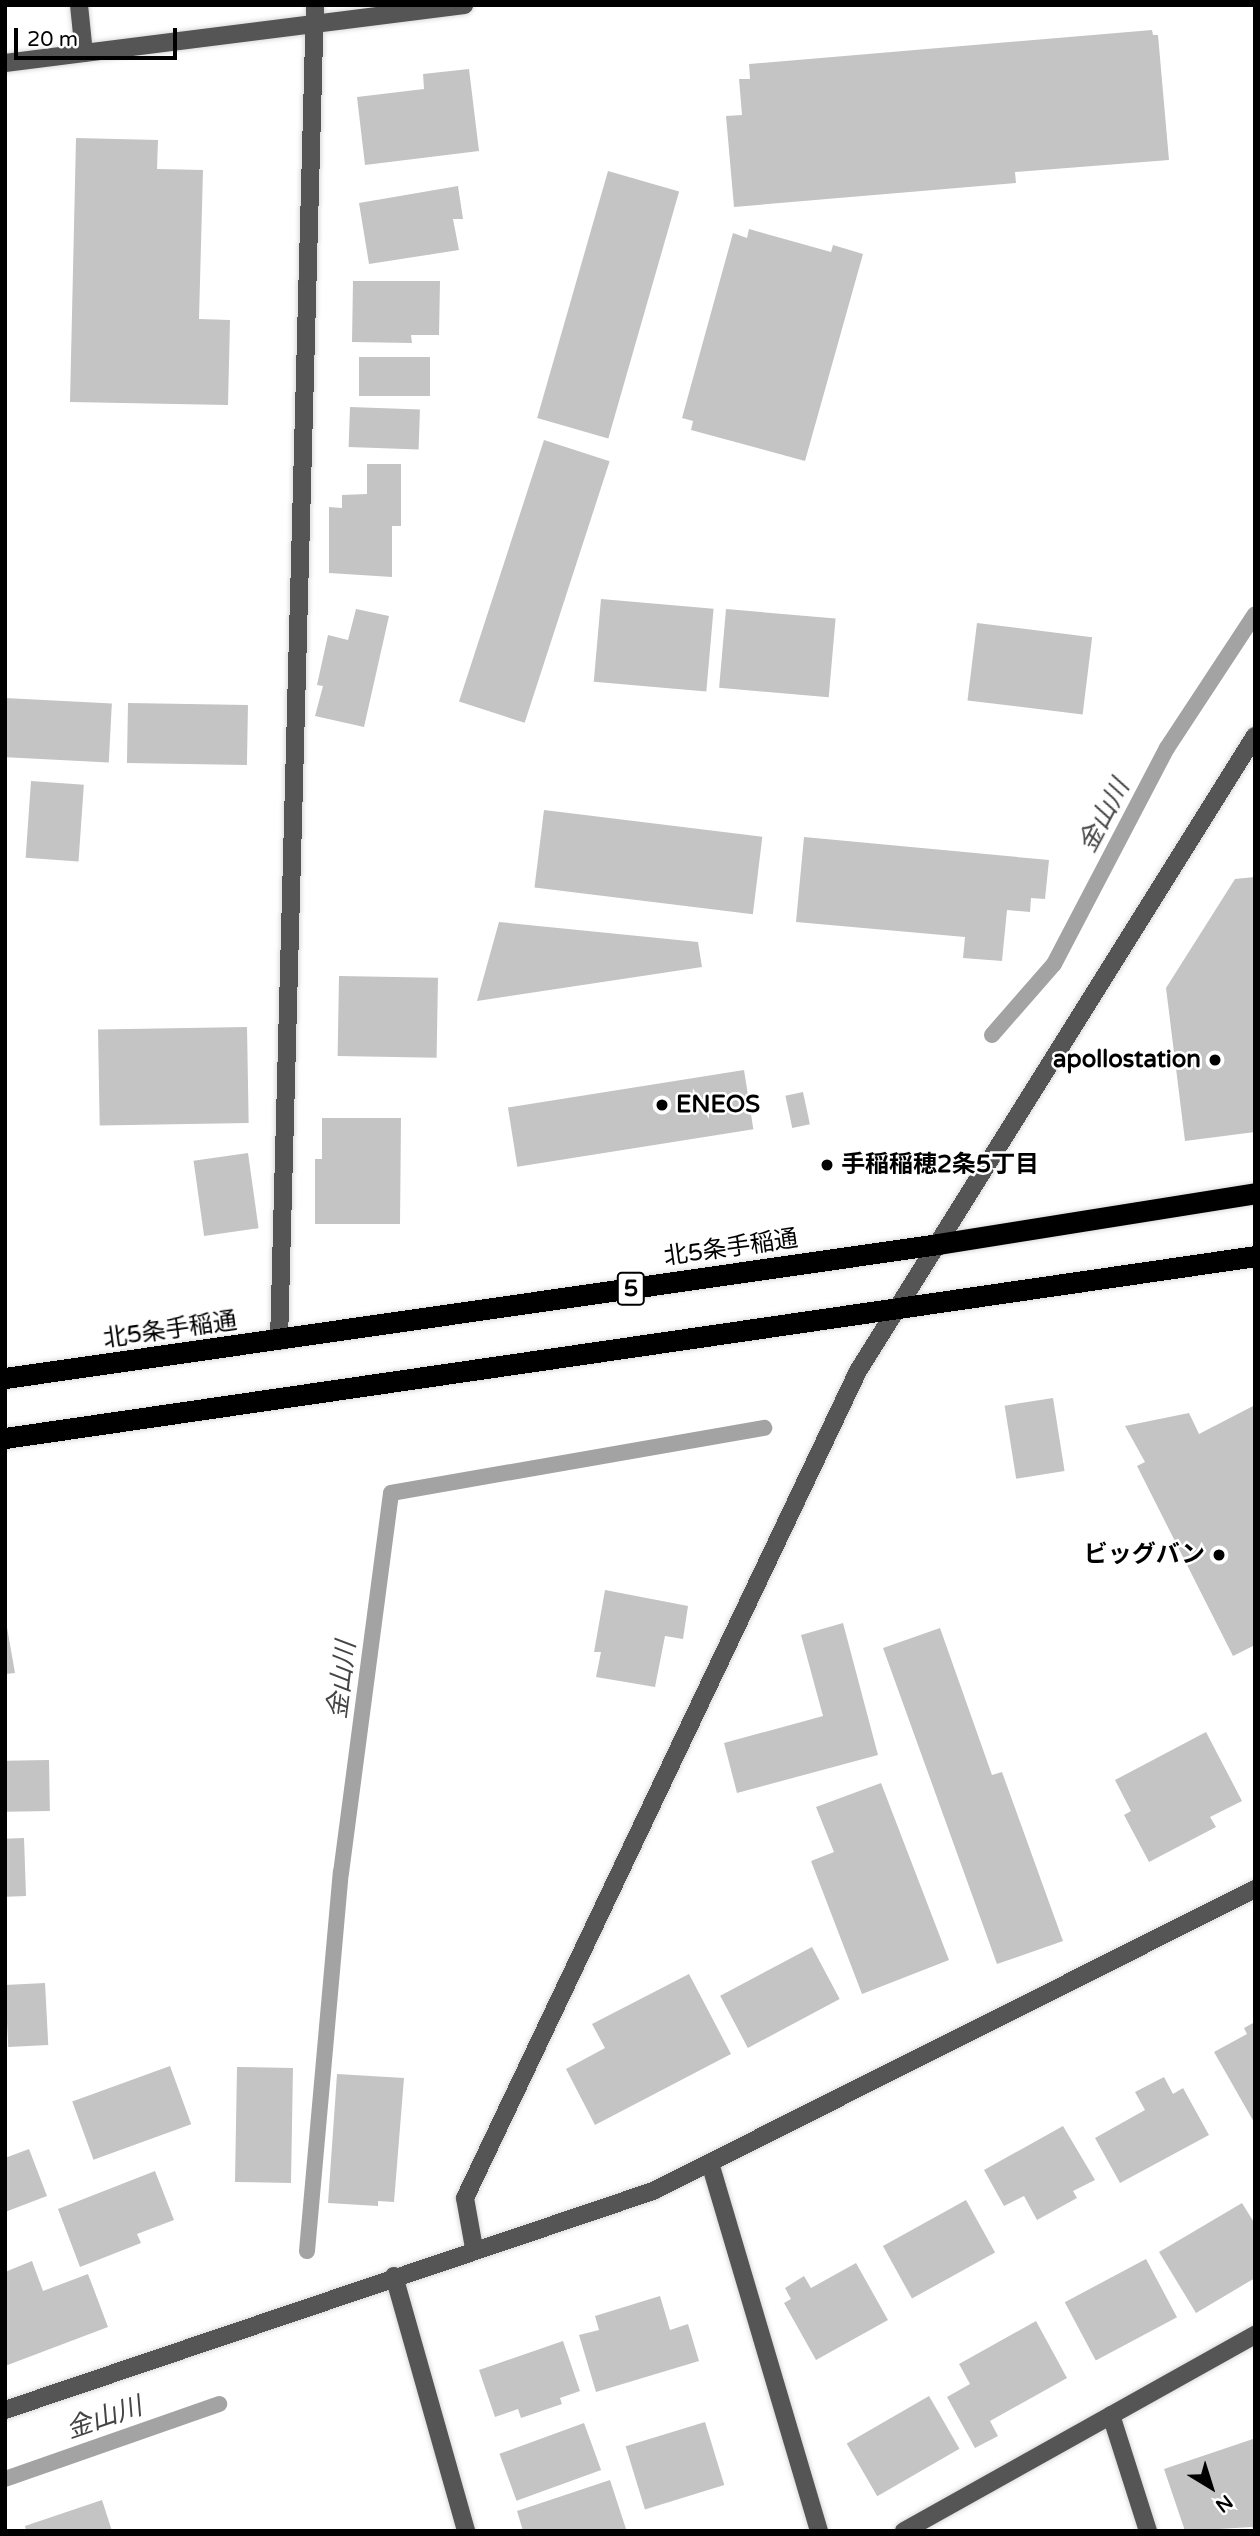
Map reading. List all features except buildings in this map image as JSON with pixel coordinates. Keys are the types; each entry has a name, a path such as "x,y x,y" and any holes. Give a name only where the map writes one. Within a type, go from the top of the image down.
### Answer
{"highway":[{"name":"北5条手稲通","path":"5,1378 279,1341 938,1244 1255,1193"},
{"name":"5","path":"5,1438 1255,1256"}],"street":[{"path":"79,5 84,54"},
{"path":"279,1341 315,5"},
{"path":"5,63 464,5"},
{"path":"474,2248 465,2198 858,1371 1255,736"},
{"path":"5,2410 474,2248 653,2191 1255,1889"},
{"path":"710,2163 820,2531"},
{"path":"394,2276 466,2531"},
{"path":"904,2531 1255,2335"},
{"path":"1111,2415 1149,2531"}],"waterway":[{"name":"金山川","path":"992,1035 1054,964 1167,748 1255,614"},
{"name":"金山川","path":"307,2251 341,1873 391,1493 764,1428"},
{"name":"金山川","path":"5,2479 219,2404"}],"place":[{"name":"apollostation","path":"1215,1060"},
{"name":"ENEOS","path":"662,1105"},
{"name":"手稲稲穂2条5丁目","path":"827,1165"},
{"name":"ビッグバン","path":"1219,1555"}]}
